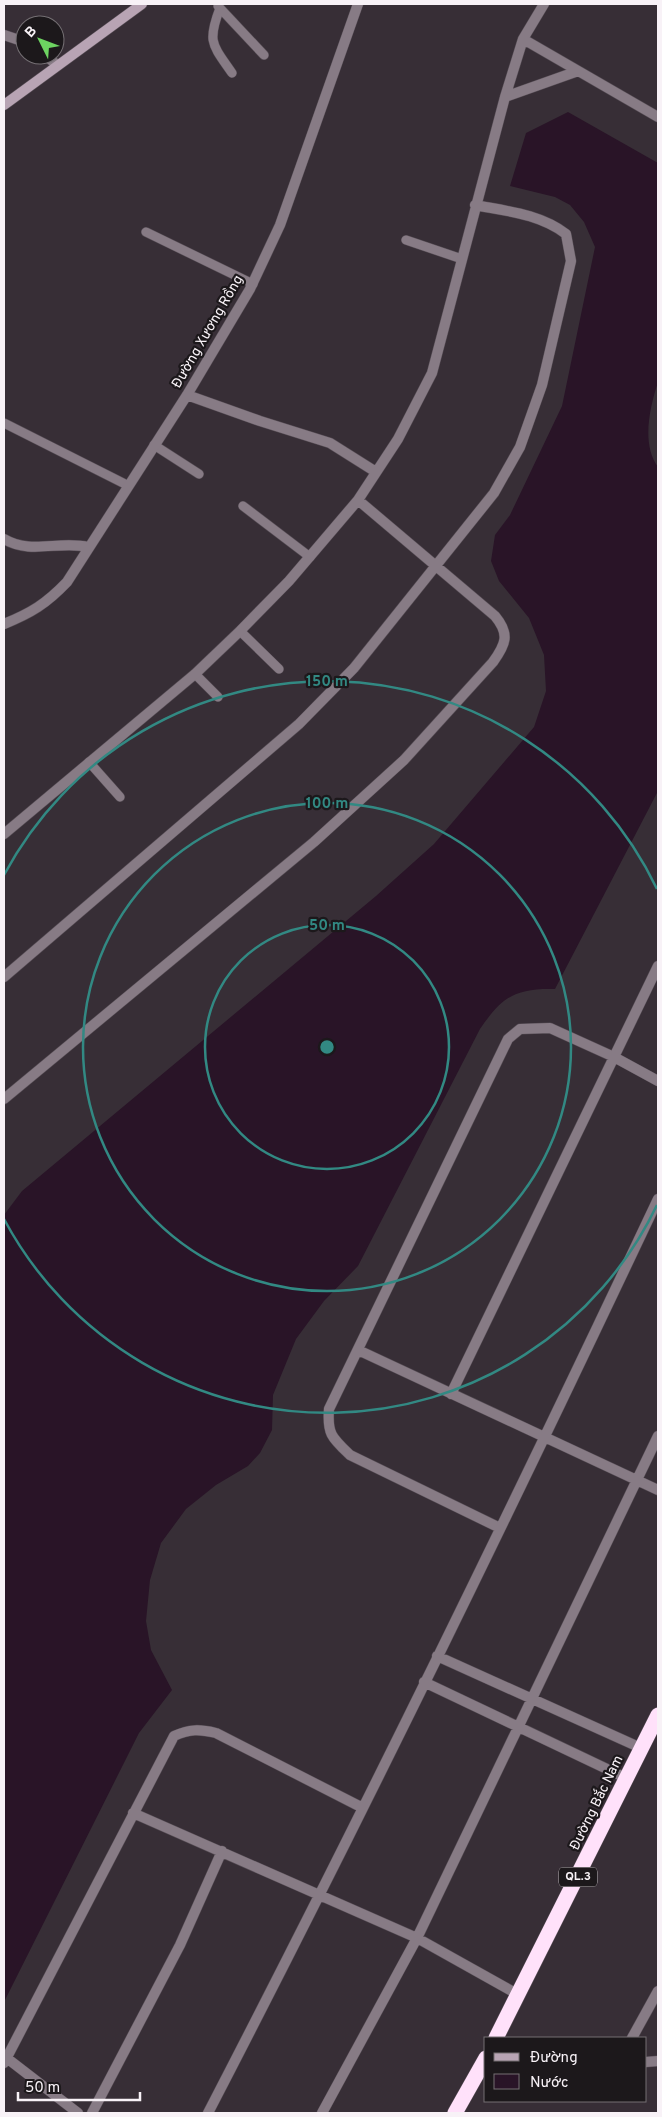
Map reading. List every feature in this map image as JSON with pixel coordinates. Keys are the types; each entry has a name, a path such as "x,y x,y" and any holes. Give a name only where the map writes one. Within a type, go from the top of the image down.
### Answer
{"highway":[{"name":"Đường Bắc Nam","path":"497,2037 628,1779 658,1714"},
{"path":"455,2113 484,2062"}],"street":[{"path":"65,59 142,4"},
{"name":"Đường Xương Rồng","path":"4,624 33,612 51,598 66,582 187,395 252,284 280,225 358,4"},
{"path":"4,834 195,674 240,632 310,557 358,500 398,439 432,373 505,97 523,39 544,4"},
{"path":"523,39 658,117"},
{"path":"4,105 57,65"},
{"path":"505,97 578,71"},
{"path":"4,977 299,724 354,668 437,567 494,493 520,447 542,385 571,261 566,234 556,226 541,219 475,205"},
{"path":"187,395 260,422 330,443 376,472"},
{"path":"4,1099 314,842 404,760 493,662 505,645 503,626 495,616 358,500"},
{"path":"4,539 14,544 34,548 76,544 88,547"},
{"path":"451,1394 658,966"},
{"path":"500,1528 350,1455 335,1441 328,1428 329,1409 508,1039 520,1029 550,1028 614,1057 658,1081"},
{"path":"208,2113 320,1896 361,1808 545,1439 658,1200"},
{"path":"358,1350 545,1439 658,1490"},
{"path":"322,2113 417,1938 658,1436"},
{"path":"437,1656 641,1748"},
{"path":"424,1682 628,1779"},
{"path":"78,2113 6,2061 174,1736 188,1730 199,1729 216,1733 361,1808"},
{"path":"133,1813 417,1938 519,1994"},
{"path":"92,2113 180,1945 222,1851"},
{"path":"633,2037 658,1991"}],"lane":[{"path":"218,6 264,55"},
{"path":"218,6 211,30 212,38 215,48 232,73"},
{"path":"146,232 252,284"},
{"path":"406,240 462,259"},
{"path":"4,423 127,486"},
{"path":"154,446 199,474"},
{"path":"243,506 310,557"},
{"path":"240,632 279,669"},
{"path":"195,674 218,696"},
{"path":"89,762 120,797"}],"water":[{"path":"568,112 658,163 658,382 650,414 648,437 653,458 658,467 658,791 555,989 530,990 511,997 495,1009 480,1029 358,1266 324,1301 296,1339 273,1395 272,1430 260,1453 248,1466 216,1485 186,1509 161,1543 150,1580 146,1621 151,1650 172,1690 139,1733 4,2002 4,1215 22,1191 376,896 434,844 534,727 546,691 544,655 529,618 499,581 491,561 495,535 510,515 562,406 595,247 584,222 570,205 555,197 510,186 526,133"}]}
